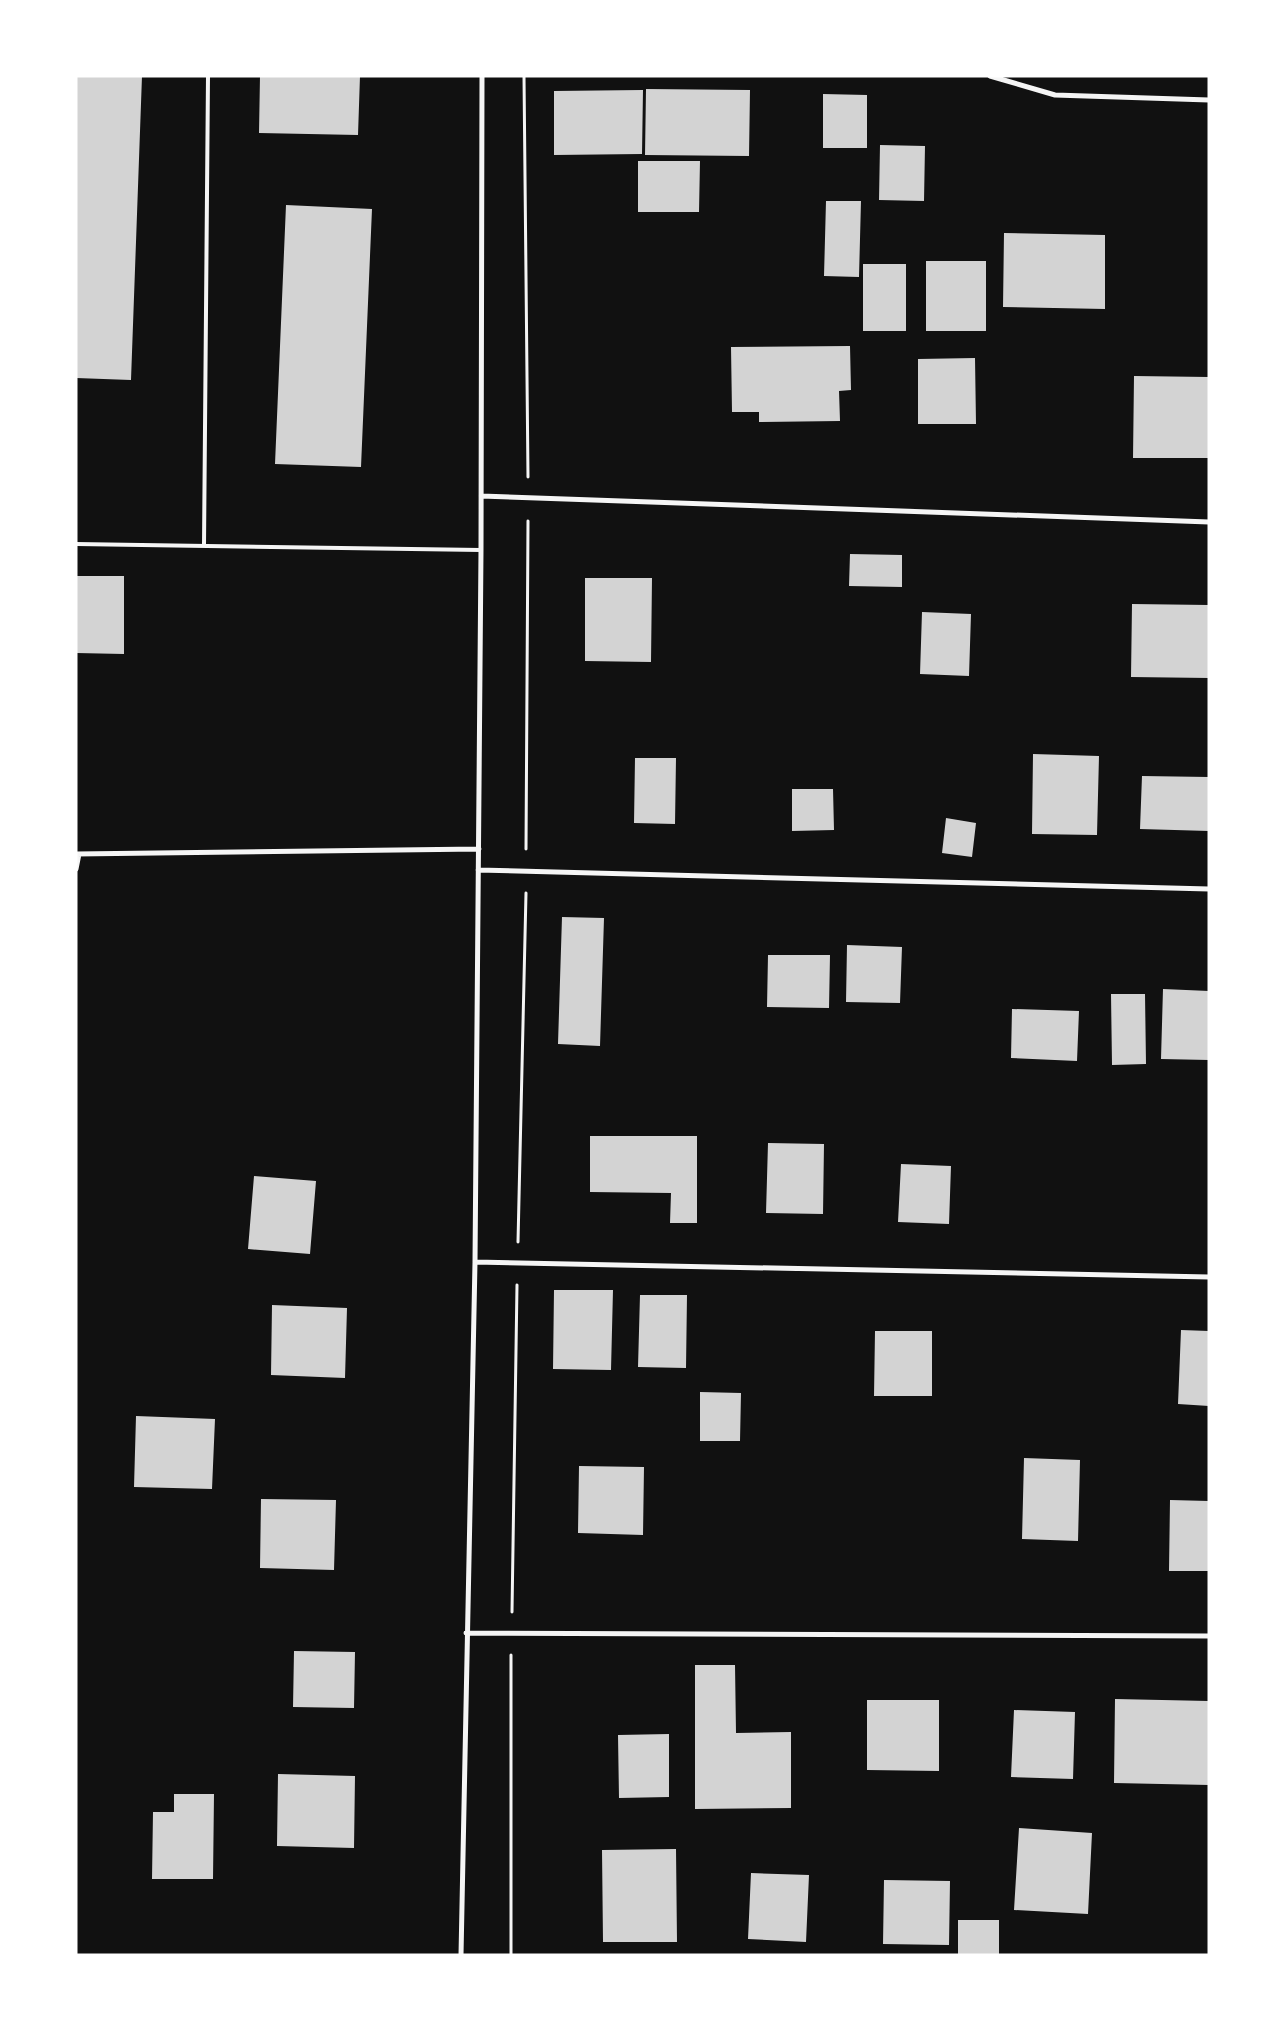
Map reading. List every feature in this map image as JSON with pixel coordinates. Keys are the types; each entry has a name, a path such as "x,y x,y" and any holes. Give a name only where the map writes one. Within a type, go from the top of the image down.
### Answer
{"street":[{"path":"460,1955 475,1262 481,550 482,76"},
{"path":"990,76 1055,95 1209,100"},
{"path":"481,496 1209,522"},
{"path":"76,869 78,854 479,849"},
{"path":"478,870 1209,889"},
{"path":"475,1262 1209,1277"},
{"path":"466,1633 1209,1636"}],"lane":[{"path":"204,546 208,76"},
{"path":"76,544 481,550"}],"path":[{"path":"511,1955 511,1633 526,871 528,498 524,76"}],"building":[{"path":"76,76 142,76 131,380 76,378"},
{"path":"260,76 360,76 358,135 259,133"},
{"path":"646,89 750,90 749,156 645,155"},
{"path":"643,90 642,154 554,155 554,91"},
{"path":"823,94 867,95 867,148 823,148"},
{"path":"880,145 925,146 924,201 879,200"},
{"path":"638,161 700,161 699,212 638,212"},
{"path":"826,201 861,201 859,277 824,276"},
{"path":"286,205 372,209 361,467 275,464"},
{"path":"1004,233 1105,235 1105,309 1003,307"},
{"path":"926,261 986,261 986,331 926,331"},
{"path":"863,264 906,264 906,331 863,331"},
{"path":"850,346 851,390 839,391 840,421 759,422 759,412 732,412 731,347"},
{"path":"975,358 976,424 918,424 918,359"},
{"path":"1134,376 1209,377 1209,458 1133,458"},
{"path":"850,554 902,555 902,587 849,586"},
{"path":"76,576 124,576 124,654 76,653"},
{"path":"585,578 652,578 651,662 585,661"},
{"path":"1132,604 1209,605 1209,678 1131,677"},
{"path":"922,612 971,614 969,676 920,674"},
{"path":"1033,754 1099,756 1097,835 1032,834"},
{"path":"635,758 676,758 675,824 634,823"},
{"path":"1142,776 1209,777 1209,831 1140,829"},
{"path":"792,789 833,789 834,830 792,831"},
{"path":"946,818 976,823 972,857 942,853"},
{"path":"562,917 604,918 600,1046 558,1044"},
{"path":"847,945 902,947 900,1003 846,1002"},
{"path":"768,955 830,955 829,1008 767,1007"},
{"path":"1163,989 1209,991 1209,1060 1161,1059"},
{"path":"1111,994 1145,994 1146,1064 1112,1065"},
{"path":"1012,1009 1079,1011 1077,1061 1011,1058"},
{"path":"590,1136 697,1136 697,1223 670,1223 671,1193 590,1192"},
{"path":"768,1143 824,1144 823,1214 766,1213"},
{"path":"901,1164 951,1166 949,1224 898,1222"},
{"path":"254,1176 316,1181 310,1254 248,1249"},
{"path":"554,1290 613,1290 611,1370 553,1369"},
{"path":"640,1295 687,1295 686,1368 638,1367"},
{"path":"272,1305 347,1308 345,1378 271,1375"},
{"path":"1181,1330 1209,1331 1209,1406 1178,1404"},
{"path":"875,1331 932,1331 932,1396 874,1396"},
{"path":"700,1392 741,1393 740,1441 700,1441"},
{"path":"136,1416 215,1419 212,1489 134,1487"},
{"path":"1024,1458 1080,1460 1078,1541 1022,1539"},
{"path":"579,1466 644,1467 643,1535 578,1533"},
{"path":"261,1499 336,1500 334,1570 260,1568"},
{"path":"1170,1500 1209,1501 1209,1571 1169,1571"},
{"path":"294,1651 355,1652 354,1708 293,1707"},
{"path":"695,1665 735,1665 736,1733 791,1732 791,1808 695,1809"},
{"path":"1115,1699 1209,1701 1209,1785 1114,1783"},
{"path":"867,1700 939,1700 939,1771 867,1770"},
{"path":"1014,1710 1075,1712 1073,1779 1011,1777"},
{"path":"669,1734 669,1797 619,1798 618,1735"},
{"path":"278,1774 355,1776 354,1848 277,1846"},
{"path":"174,1794 214,1794 213,1879 152,1879 153,1812 174,1812"},
{"path":"1019,1828 1092,1833 1088,1914 1014,1910"},
{"path":"676,1849 677,1942 603,1942 602,1850"},
{"path":"751,1873 809,1875 806,1942 748,1939"},
{"path":"884,1880 950,1881 949,1945 883,1944"},
{"path":"958,1920 999,1920 999,1955 958,1955"}]}
